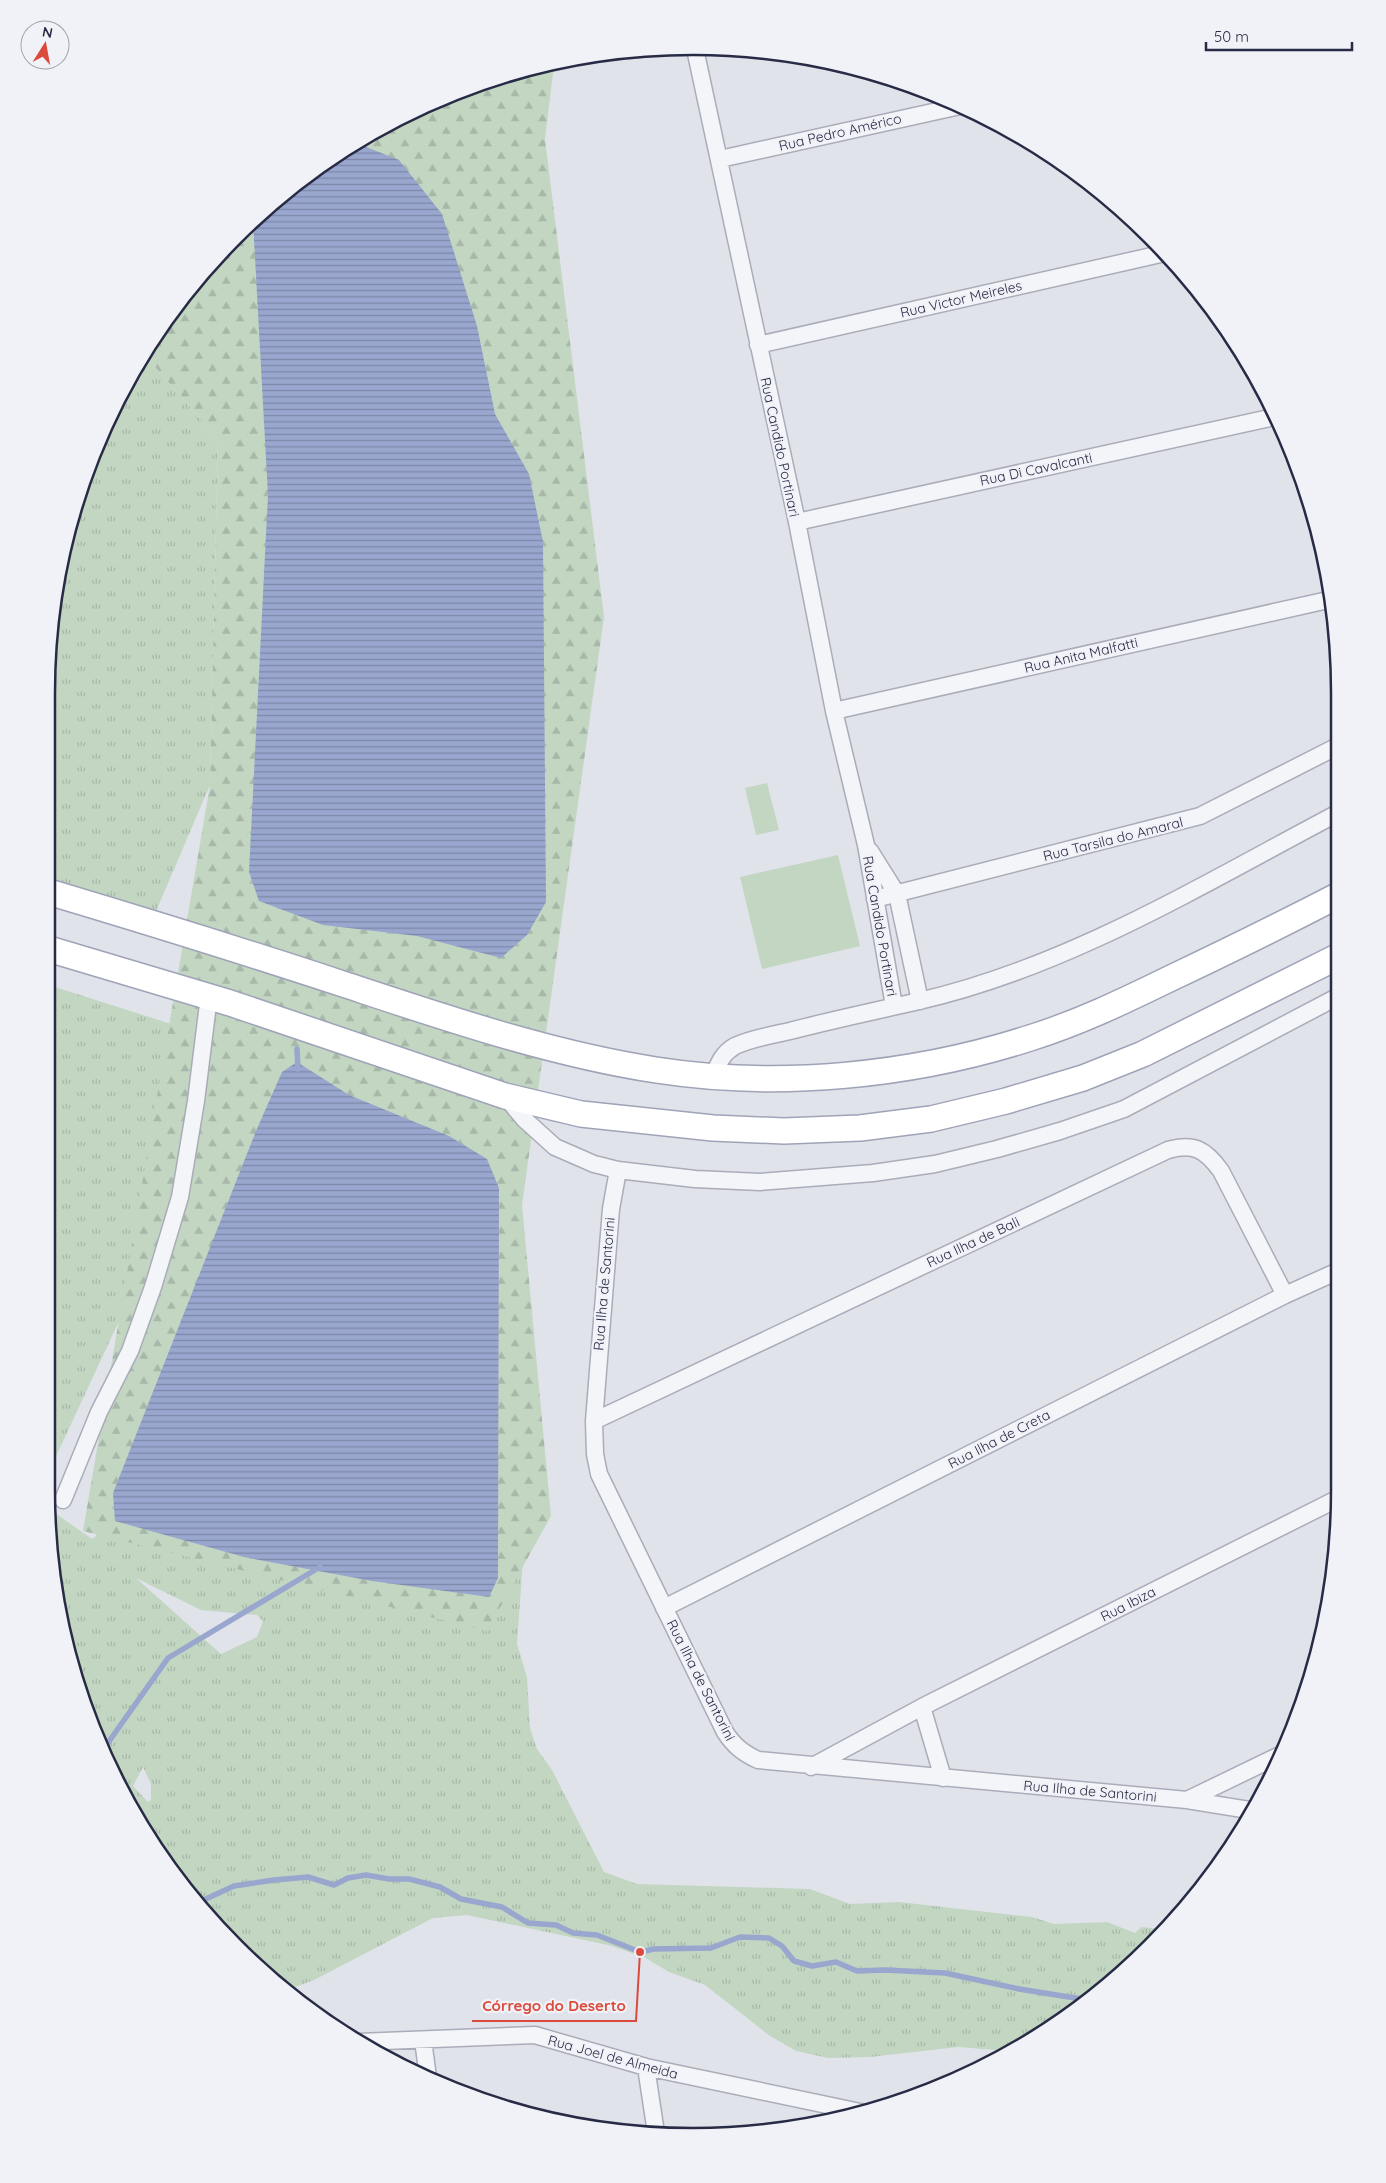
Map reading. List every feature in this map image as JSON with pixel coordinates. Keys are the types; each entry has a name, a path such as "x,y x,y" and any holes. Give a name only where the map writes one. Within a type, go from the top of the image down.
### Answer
{"main road":[{"path":"55,894 239,950 415,1008 533,1042 595,1058 656,1070 714,1076 840,1076 905,1069 962,1057 1031,1038 1096,1014 1331,899"},
{"path":"55,951 209,996 505,1096 581,1114 713,1128 784,1131 860,1128 931,1119 1006,1101 1049,1088 1143,1054 1331,960"}],"street":[{"name":"Rua Candido Portinari","path":"696,55 797,522 834,711 866,845 894,1006"},
{"name":"Rua Pedro Américo","path":"720,159 948,109"},
{"name":"Rua Victor Meireles","path":"758,346 1157,255"},
{"name":"Rua Di Cavalcanti","path":"797,522 1268,417"},
{"name":"Rua Anita Malfatti","path":"834,711 1324,601"},
{"name":"Rua Tarsila do Amaral","path":"875,899 1200,816 1331,750"},
{"path":"714,1076 720,1059 734,1047 857,1014 967,990 1038,964 1124,925 1331,817"},
{"name":"Rua Candido Portinari","path":"866,845 897,894 920,1001"},
{"path":"63,1500 99,1412 130,1350 153,1287 180,1197 196,1101 209,996"},
{"path":"505,1096 524,1119 555,1147 594,1164 618,1170 696,1179 760,1182 873,1173 944,1162 1060,1131 1124,1109 1331,1000"},
{"name":"Rua Ilha de Bali","path":"594,1421 1168,1150 1180,1147 1192,1147 1210,1155 1221,1171 1285,1295"},
{"name":"Rua Ilha de Santorini","path":"618,1170 611,1209 594,1421 599,1474 732,1743 742,1753 758,1760 811,1767 1187,1800 1246,1809"},
{"name":"Rua Ilha de Creta","path":"664,1608 1285,1295 1331,1274"},
{"name":"Rua Ibiza","path":"811,1767 922,1707 1331,1502"},
{"path":"922,1707 943,1778"},
{"path":"1187,1800 1271,1760"},
{"name":"Rua Joel de Almeida","path":"372,2042 535,2035 646,2067 845,2109"},
{"path":"423,2040 427,2069"},
{"path":"646,2067 655,2127"}],"green space":[{"path":"553,71 545,139 604,617 522,1205 551,1516 487,1631 83,1531 210,785 218,439 150,361 187,305 213,272 272,213 305,187 374,140 411,121 488,89"},
{"path":"149,361 218,439 210,785 151,923 55,894 56,651 67,569 89,488 104,449 121,411"},
{"path":"767,783 779,830 756,835 745,788"},
{"path":"838,855 860,946 762,969 740,877"},
{"path":"55,987 190,1030 140,1276 55,1459"},
{"path":"105,1497 524,1545 517,1644 527,1677 530,1728 537,1749 552,1770 604,1872 637,1884 810,1889 850,1904 899,1902 1032,1917 1054,1924 1107,1922 1135,1933 1141,1927 1156,1928 1114,1970 1081,1996 1012,2043 996,2050 958,2047 870,2057 828,2058 796,2051 770,2036 705,1985 669,1972 644,1957 608,1945 467,1915 433,1918 316,1979 294,1988 272,1970 213,1911 163,1844 140,1809 121,1772 89,1695 77,1655 60,1573 56,1513 92,1539 96,1536","holes":["136,1578 201,1610 257,1615 263,1621 257,1637 221,1654","143,1767 151,1784 151,1800 148,1802 133,1786"]}],"water":[{"path":"364,146 399,160 442,214 477,326 495,414 529,474 543,542 546,902 527,935 501,958 417,936 323,925 259,901 249,872 268,495 254,231 272,213 305,187"},
{"path":"297,1062 349,1095 449,1136 487,1159 499,1188 498,1578 489,1597 372,1581 244,1557 115,1521 113,1493 256,1131 282,1072"}],"waterway":[{"path":"297,1049 298,1069"},
{"path":"108,1743 168,1658 320,1567"},
{"path":"204,1900 234,1886 274,1880 308,1877 334,1885 348,1878 366,1875 389,1879 409,1879 440,1887 461,1899 502,1907 528,1923 556,1925 573,1933 597,1935 640,1952 654,1949 711,1948 740,1937 769,1938 782,1946 794,1961 812,1966 836,1962 857,1971 885,1970 945,1973 1019,1989 1078,1998"}],"place":[{"name":"Córrego do Deserto","path":"640,1952"}]}
